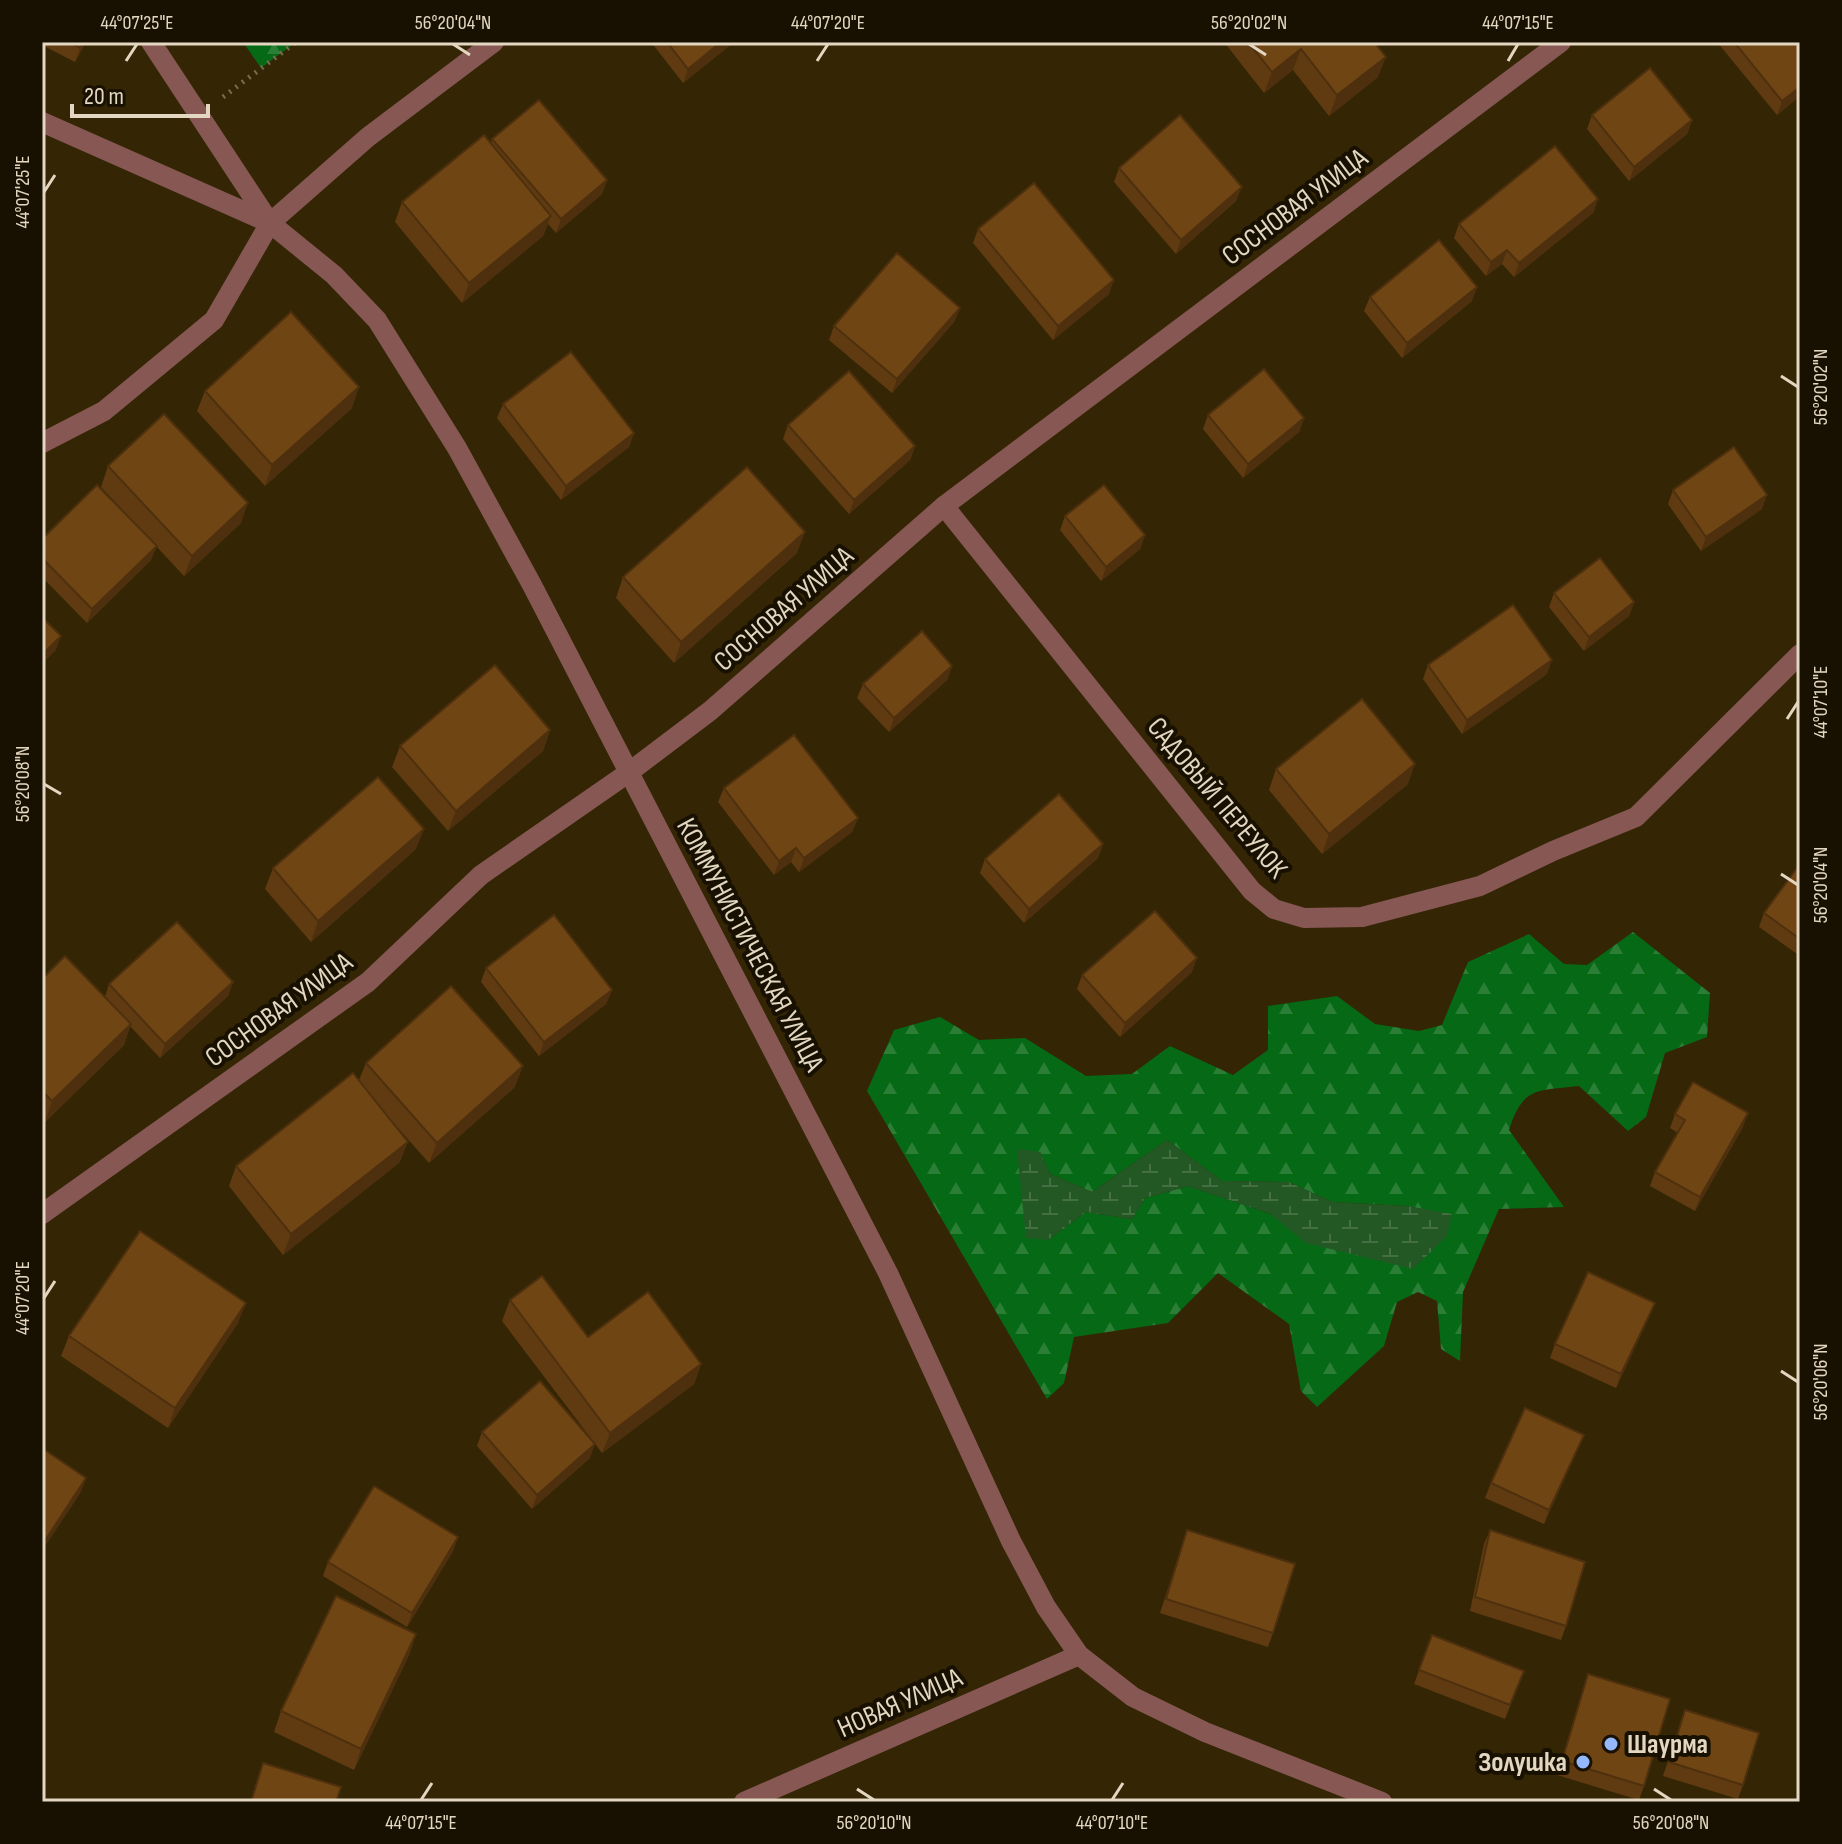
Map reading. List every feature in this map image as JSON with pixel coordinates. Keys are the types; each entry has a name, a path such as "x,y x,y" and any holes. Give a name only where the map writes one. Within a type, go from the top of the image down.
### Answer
{"street":[{"path":"151,42 270,223"},
{"path":"42,443 104,411 214,320 270,223 368,137 494,42"},
{"name":"СОСНОВАЯ УЛИЦА","path":"42,1214 368,982 481,875 628,773 710,711 944,506 1561,42"},
{"name":"КОММУНИСТИЧЕСКАЯ УЛИЦА","path":"42,122 270,223 334,275 377,320 465,461 532,585 881,1259 1011,1541 1046,1607 1079,1655 1133,1697 1205,1732 1382,1802"},
{"name":"САДОВЫЙ ПЕРЕУЛОК","path":"944,506 1252,891 1274,909 1304,918 1362,917 1480,886 1553,851 1636,817 1800,654"},
{"name":"НОВАЯ УЛИЦА","path":"744,1802 1079,1655"}],"path":[{"path":"199,115 296,42"}],"green space":[{"path":"243,42 296,42 261,68"},
{"path":"1633,932 1710,993 1707,1037 1665,1053 1646,1117 1628,1131 1579,1086 1542,1091 1526,1098 1509,1130 1564,1207 1499,1209 1463,1292 1460,1361 1441,1349 1437,1301 1418,1292 1397,1302 1384,1346 1317,1407 1301,1391 1289,1324 1218,1273 1168,1323 1074,1337 1064,1383 1047,1399 867,1091 894,1030 940,1017 979,1040 1025,1038 1086,1076 1132,1074 1170,1046 1233,1075 1268,1050 1268,1006 1337,996 1375,1024 1419,1031 1442,1025 1468,962 1529,934 1564,964 1587,965","holes":["1167,1140 1222,1181 1289,1182 1332,1202 1407,1206 1452,1215 1307,1243 1271,1214 1188,1186 1145,1198 1132,1219 1086,1212 1048,1240 1040,1152 1050,1174 1092,1192"]},
{"path":"1167,1140 1222,1181 1289,1182 1332,1202 1407,1206 1452,1214 1447,1236 1413,1269 1306,1243 1271,1214 1188,1186 1145,1198 1132,1219 1086,1212 1048,1240 1026,1238 1017,1149 1040,1152 1050,1174 1092,1192"}],"building":[{"path":"69,42 83,42 80,48"},
{"path":"667,42 721,42 688,69"},
{"path":"1248,42 1374,42 1386,57 1337,95 1301,49 1272,72"},
{"path":"1734,42 1800,42 1800,87 1782,101"},
{"path":"1650,68 1692,120 1634,167 1592,115"},
{"path":"539,100 607,180 561,219 492,139"},
{"path":"1180,115 1242,187 1181,240 1119,168"},
{"path":"484,135 551,216 469,283 402,202"},
{"path":"1555,146 1598,199 1519,263 1507,250 1491,262 1459,224"},
{"path":"1034,183 1114,280 1058,326 978,229"},
{"path":"1439,240 1477,287 1407,343 1370,297"},
{"path":"897,253 960,308 897,379 834,326"},
{"path":"291,312 359,387 272,465 205,391"},
{"path":"571,352 634,433 566,486 503,404"},
{"path":"1264,369 1304,418 1248,464 1208,415"},
{"path":"849,371 915,446 854,500 788,425"},
{"path":"164,414 248,503 192,556 108,466"},
{"path":"1734,447 1767,495 1706,537 1673,490"},
{"path":"747,467 805,532 681,642 623,577"},
{"path":"97,485 157,546 92,609 42,558 42,539"},
{"path":"1104,485 1145,535 1106,567 1065,516"},
{"path":"1600,558 1634,602 1589,637 1554,593"},
{"path":"1513,605 1552,660 1467,720 1428,665"},
{"path":"42,617 61,636 42,655"},
{"path":"922,631 952,666 894,718 863,684"},
{"path":"495,665 550,730 456,811 400,746"},
{"path":"1362,699 1415,764 1329,834 1276,769"},
{"path":"794,735 858,818 804,858 796,848 779,861 724,788"},
{"path":"378,777 424,829 318,921 273,868"},
{"path":"1059,794 1103,844 1029,909 985,859"},
{"path":"1797,868 1800,870 1800,939 1764,913"},
{"path":"1155,911 1197,958 1125,1023 1082,975"},
{"path":"554,915 612,990 544,1042 486,968"},
{"path":"177,922 233,982 165,1044 109,984"},
{"path":"65,956 131,1024 52,1101 42,1091 42,979"},
{"path":"451,986 523,1066 437,1143 366,1063"},
{"path":"353,1073 408,1142 291,1234 236,1166"},
{"path":"1693,1082 1748,1113 1700,1197 1655,1172 1685,1120 1675,1114"},
{"path":"140,1231 246,1303 175,1408 69,1336"},
{"path":"1588,1272 1655,1303 1621,1374 1555,1344"},
{"path":"542,1276 588,1337 648,1292 701,1364 610,1433 510,1300"},
{"path":"540,1381 595,1444 537,1495 482,1432"},
{"path":"1525,1408 1584,1435 1549,1510 1491,1483"},
{"path":"42,1448 86,1478 42,1545"},
{"path":"374,1486 458,1537 412,1613 328,1562"},
{"path":"1187,1530 1295,1564 1273,1633 1166,1599"},
{"path":"1490,1530 1585,1562 1566,1626 1475,1597"},
{"path":"336,1596 416,1634 361,1749 281,1711"},
{"path":"1432,1635 1524,1671 1510,1705 1419,1670"},
{"name":"Шаурма","path":"1588,1674 1670,1699 1644,1786 1562,1761"},
{"path":"1685,1710 1759,1733 1743,1785 1669,1762"},
{"path":"263,1763 341,1787 336,1802 251,1802"}],"place":[{"name":"Шаурма","path":"1611,1744"},
{"name":"Золушка","path":"1583,1762"}]}
